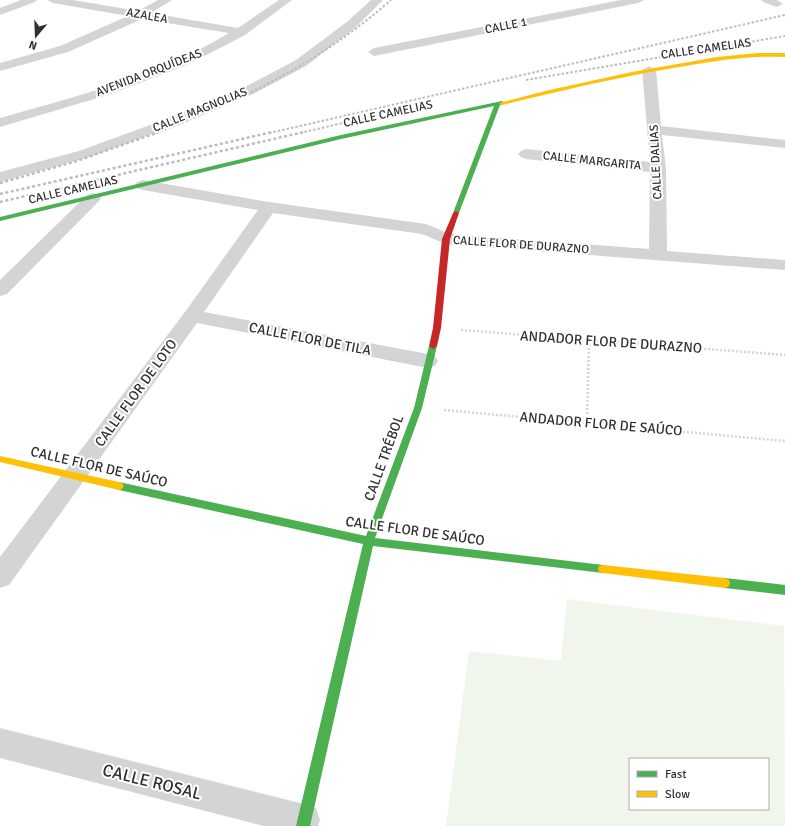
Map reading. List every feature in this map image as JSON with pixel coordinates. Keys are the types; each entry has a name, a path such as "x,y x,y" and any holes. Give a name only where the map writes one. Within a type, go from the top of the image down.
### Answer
{"street":[{"path":"0,12 31,0"},
{"name":"AZALEA","path":"53,0 241,32"},
{"path":"0,67 64,48 140,14 166,0"},
{"name":"AVENIDA ORQUÍDEAS","path":"0,123 170,67 208,50 241,32 286,0"},
{"name":"CALLE MAGNOLIAS","path":"0,177 84,154 174,121 248,91 302,62 352,24 377,0"},
{"name":"CALLE 1","path":"374,52 638,0"},
{"name":"CALLE CAMELIAS","path":"0,219 341,137 498,104 559,88 649,70 731,56 759,54 785,55"},
{"name":"CALLE DALIAS","path":"649,70 656,130 658,168 658,254"},
{"name":"CALLE TRÉBOL","path":"303,823 369,541 418,408 437,328 446,239 498,104"},
{"path":"656,130 785,144"},
{"name":"CALLE MARGARITA","path":"526,154 658,168"},
{"name":"CALLE FLOR DE DURAZNO","path":"143,185 269,207 426,230 446,239 658,254 785,265"},
{"path":"0,290 92,198"},
{"name":"CALLE FLOR DE LOTO","path":"0,577 192,316 269,207"},
{"name":"CALLE FLOR DE TILA","path":"192,316 428,361"},
{"name":"CALLE FLOR DE SAÚCO","path":"0,460 369,541 785,590"},
{"name":"CALLE ROSAL","path":"0,743 303,823"}],"path":[{"name":"ANDADOR FLOR DE DURAZNO","path":"437,328 785,355"},
{"path":"587,422 589,340"},
{"name":"ANDADOR FLOR DE SAÚCO","path":"418,408 785,440"}],"shaded area":[{"path":"567,599 784,626 785,826 446,826 469,651 561,661"}],"railway":[{"path":"156,133 220,107 280,77 336,43 391,0"},
{"path":"269,133 785,15"},
{"path":"526,80 785,36"},
{"path":"300,133 429,103"},
{"path":"0,183 77,161 159,132"},
{"path":"0,194 273,132"},
{"path":"0,202 304,132"}],"traffic: fast":[{"path":"0,219 341,137 502,103"},
{"path":"456,213 498,104"},
{"path":"303,826 369,541 418,408 433,346"},
{"path":"119,486 369,541 603,569"},
{"path":"725,583 785,590"}],"traffic: slow":[{"path":"502,103 610,78 703,61 744,55 785,55"},
{"path":"0,459 119,486"},
{"path":"603,569 725,583"}],"traffic: jam":[{"path":"433,346 437,328 446,239 456,213"}]}
